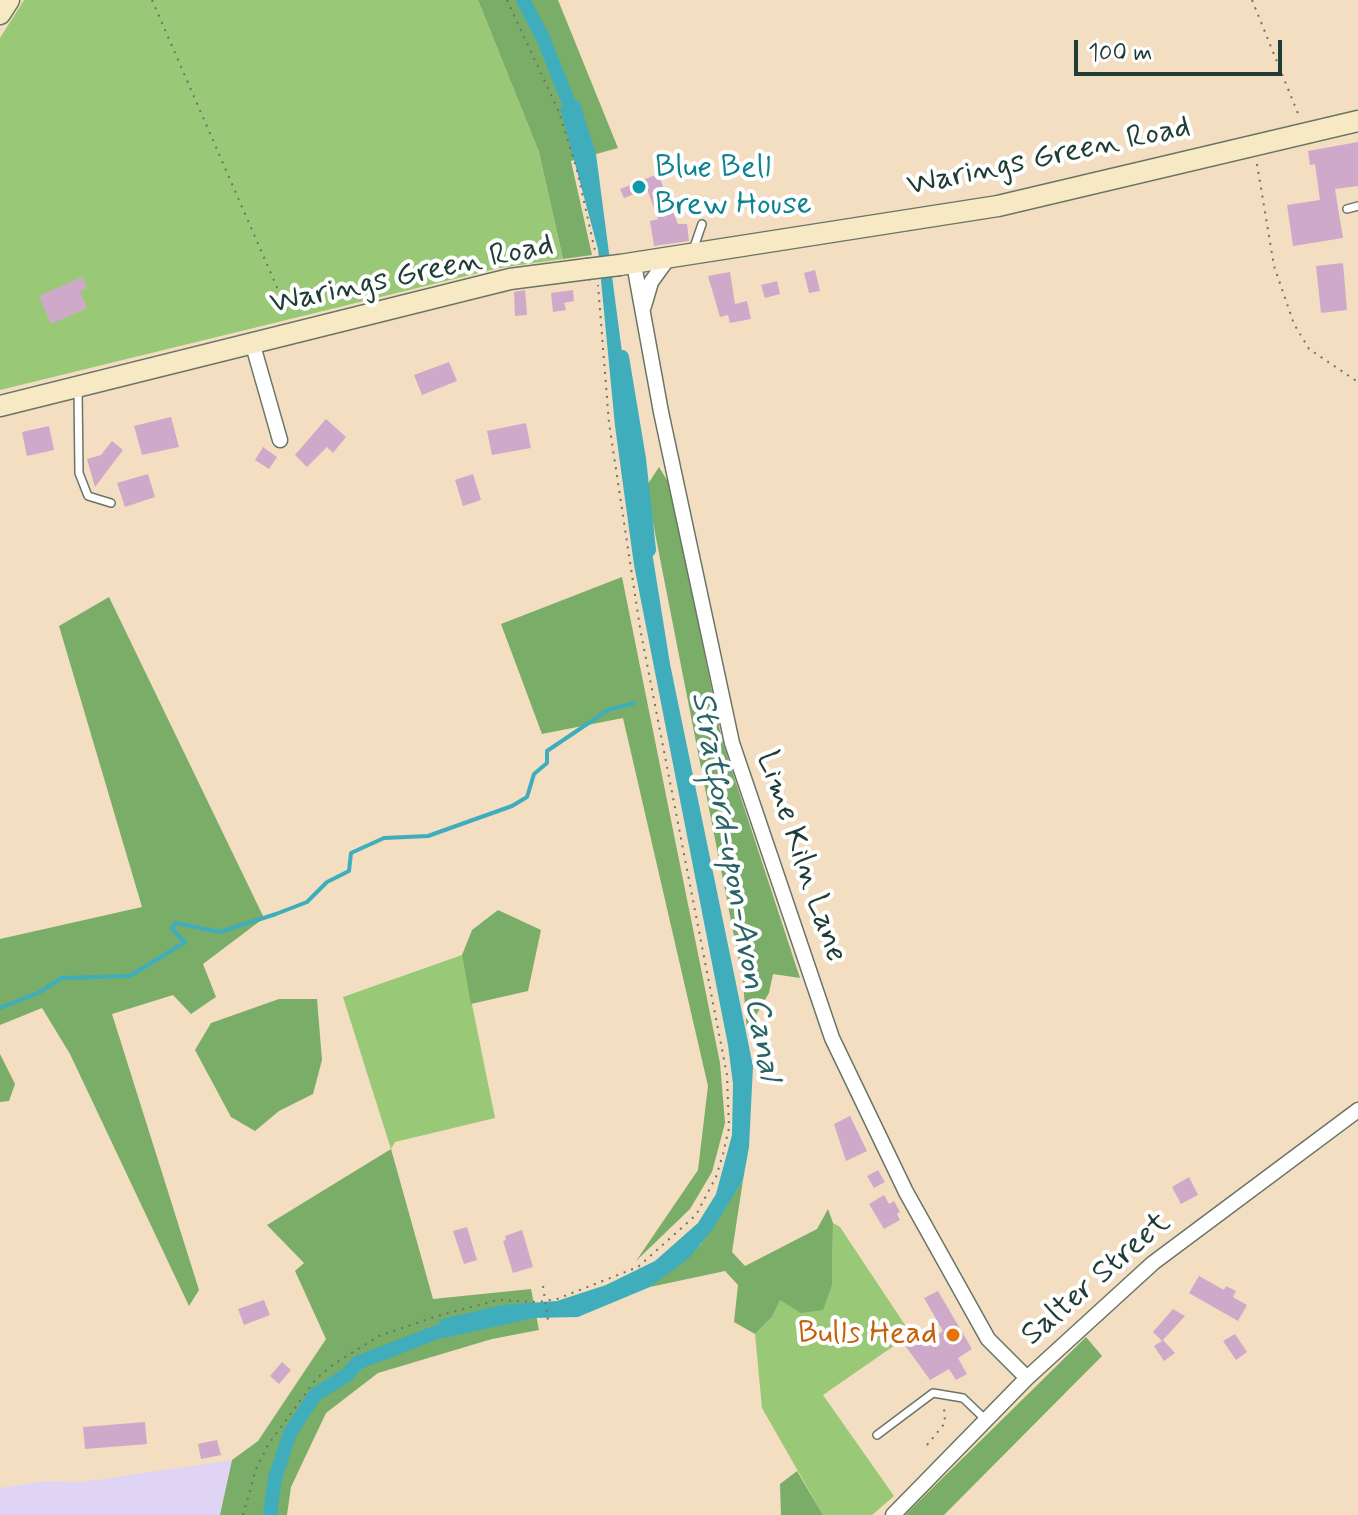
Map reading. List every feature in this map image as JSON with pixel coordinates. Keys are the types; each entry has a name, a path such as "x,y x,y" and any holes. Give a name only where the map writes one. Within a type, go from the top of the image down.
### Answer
{"street":[{"path":"0,13 9,0"},
{"name":"Warings Green Road","path":"0,406 510,279 667,260 998,206 1358,121"},
{"path":"644,306 651,282 667,260"},
{"name":"Lime Kiln Lane","path":"627,265 644,306 661,412 732,743 832,1038 906,1192 988,1339 1027,1378"},
{"path":"252,342 280,440"},
{"name":"Salter Street","path":"893,1515 1027,1378 1153,1263 1358,1110"}],"lane":[{"path":"1347,209 1358,206"},
{"path":"691,256 702,224"},
{"path":"78,387 79,473 88,496 111,503"},
{"path":"877,1435 933,1393 963,1398 986,1420"}],"path":[{"path":"152,0 295,331"},
{"path":"243,1515 256,1469 268,1445 316,1379 352,1350 437,1316 498,1300 537,1302 557,1299 638,1267 696,1215 716,1177 729,1128 727,1075 640,628 609,423 594,267 577,170 559,112 507,0"},
{"path":"1252,0 1306,132"},
{"path":"1255,143 1274,266 1294,324 1309,349 1358,382"},
{"path":"543,1286 548,1321"},
{"path":"927,1445 945,1423 943,1405"}],"shaded area":[{"path":"232,1460 220,1515 0,1515 0,1488 45,1481 82,1482"}],"green space":[{"path":"24,0 478,0 539,152 563,259 499,268 0,390 0,38"},
{"path":"478,0 558,0 618,148 571,161 592,255 563,259 539,152"},
{"path":"659,467 670,485 722,740 800,978 773,974 769,993 747,1031 743,982 646,487"},
{"path":"622,577 720,1063 725,1123 712,1172 690,1209 636,1261 698,1170 708,1086 623,718 542,734 501,624"},
{"path":"109,597 264,918 203,964 216,997 191,1014 173,995 112,1014 199,1290 189,1306 70,1054 42,1008 0,1025 0,939 142,907 59,626"},
{"path":"498,910 541,930 528,991 471,1004 462,955 472,930"},
{"path":"462,955 495,1118 395,1142 391,1149 343,997"},
{"path":"279,999 317,999 322,1060 313,1094 279,1111 255,1131 231,1117 195,1050 211,1023"},
{"path":"0,1054 15,1084 9,1101 0,1102"},
{"path":"391,1149 433,1299 531,1289 539,1330 492,1339 378,1373 326,1413 291,1487 287,1515 220,1515 232,1460 258,1441 326,1339 295,1271 304,1263 267,1225"},
{"path":"743,1180 732,1252 745,1266 817,1229 828,1209 833,1223 832,1285 823,1310 801,1313 780,1300 772,1317 755,1334 734,1322 738,1285 725,1271 650,1287 700,1245"},
{"path":"833,1223 840,1227 911,1334 823,1395 894,1496 872,1515 823,1515 762,1408 755,1334 772,1317 780,1299 832,1285"},
{"path":"1086,1337 1102,1356 944,1515 905,1515"},
{"path":"797,1471 823,1515 781,1515 780,1484"}],"water":[{"path":"579,100 596,154 631,421 670,664 753,1066 749,1147 743,1180 712,1230 689,1258 650,1287 578,1317 534,1318 444,1338 439,1320 502,1305 557,1301 606,1285 655,1261 698,1223 716,1194 732,1135 733,1084 728,1045 634,565 615,426 598,249 560,108"}],"building":[{"path":"1358,142 1358,186 1335,189 1343,238 1293,246 1287,205 1320,200 1315,164 1310,165 1308,151"},
{"path":"658,174 678,224 687,224 689,241 654,246 650,221 658,219 647,189 624,198 620,189"},
{"path":"1343,263 1347,310 1321,313 1316,266"},
{"path":"815,270 820,291 809,293 804,273"},
{"path":"730,272 735,304 747,301 751,319 730,323 728,315 720,317 708,276"},
{"path":"82,277 87,288 80,292 87,308 51,324 39,296"},
{"path":"777,281 780,294 765,298 761,285"},
{"path":"525,290 527,315 515,316 514,292"},
{"path":"573,290 574,301 564,303 566,310 553,312 551,293"},
{"path":"449,362 457,381 422,395 414,375"},
{"path":"171,417 179,447 142,455 134,426"},
{"path":"326,419 346,437 333,453 327,447 307,467 295,455"},
{"path":"526,423 531,448 492,455 487,431"},
{"path":"49,426 54,450 27,456 22,432"},
{"path":"112,441 123,450 95,487 87,459 101,455"},
{"path":"263,447 277,457 269,469 255,460"},
{"path":"148,474 155,497 125,507 117,483"},
{"path":"473,474 481,500 463,506 455,480"},
{"path":"850,1116 867,1151 846,1161 834,1124"},
{"path":"878,1170 885,1182 874,1188 867,1176"},
{"path":"1189,1177 1198,1195 1181,1204 1172,1187"},
{"path":"884,1195 889,1204 894,1201 900,1212 897,1214 900,1220 884,1229 869,1204"},
{"path":"467,1227 477,1260 464,1264 453,1231"},
{"path":"522,1230 533,1267 513,1273 503,1241 506,1240 505,1236"},
{"path":"1199,1276 1224,1290 1226,1286 1236,1291 1233,1297 1247,1305 1238,1321 1189,1293"},
{"name":"Bulls Head","path":"938,1291 972,1349 958,1358 967,1374 956,1380 949,1369 930,1380 904,1344 915,1338 919,1345 943,1331 924,1298"},
{"path":"264,1300 270,1315 244,1325 238,1309"},
{"path":"1173,1309 1185,1316 1163,1340 1175,1353 1164,1361 1154,1346 1162,1341 1153,1332"},
{"path":"1235,1334 1247,1352 1236,1360 1223,1341"},
{"path":"282,1362 291,1370 279,1384 270,1376"},
{"path":"145,1422 147,1444 85,1449 83,1427"},
{"path":"217,1440 221,1455 201,1459 198,1444"}],"waterway":[{"name":"Stratford-upon-Avon Canal","path":"523,0 543,38 576,121"},
{"name":"Stratford-upon-Avon Canal","path":"622,357 639,459 649,550"},
{"path":"0,1008 38,993 62,978 130,976 185,942 172,929 175,923 220,932 276,914 307,902 327,882 349,871 351,853 384,838 428,836 512,806 527,797 534,774 547,763 547,751 608,710 634,703"},
{"name":"Stratford-upon-Avon Canal","path":"270,1515 275,1478 290,1433 315,1395 347,1375 357,1363 458,1324"}],"place":[{"name":"Blue Bell Brew House","path":"639,187"},
{"name":"Bulls Head","path":"953,1335"}]}
